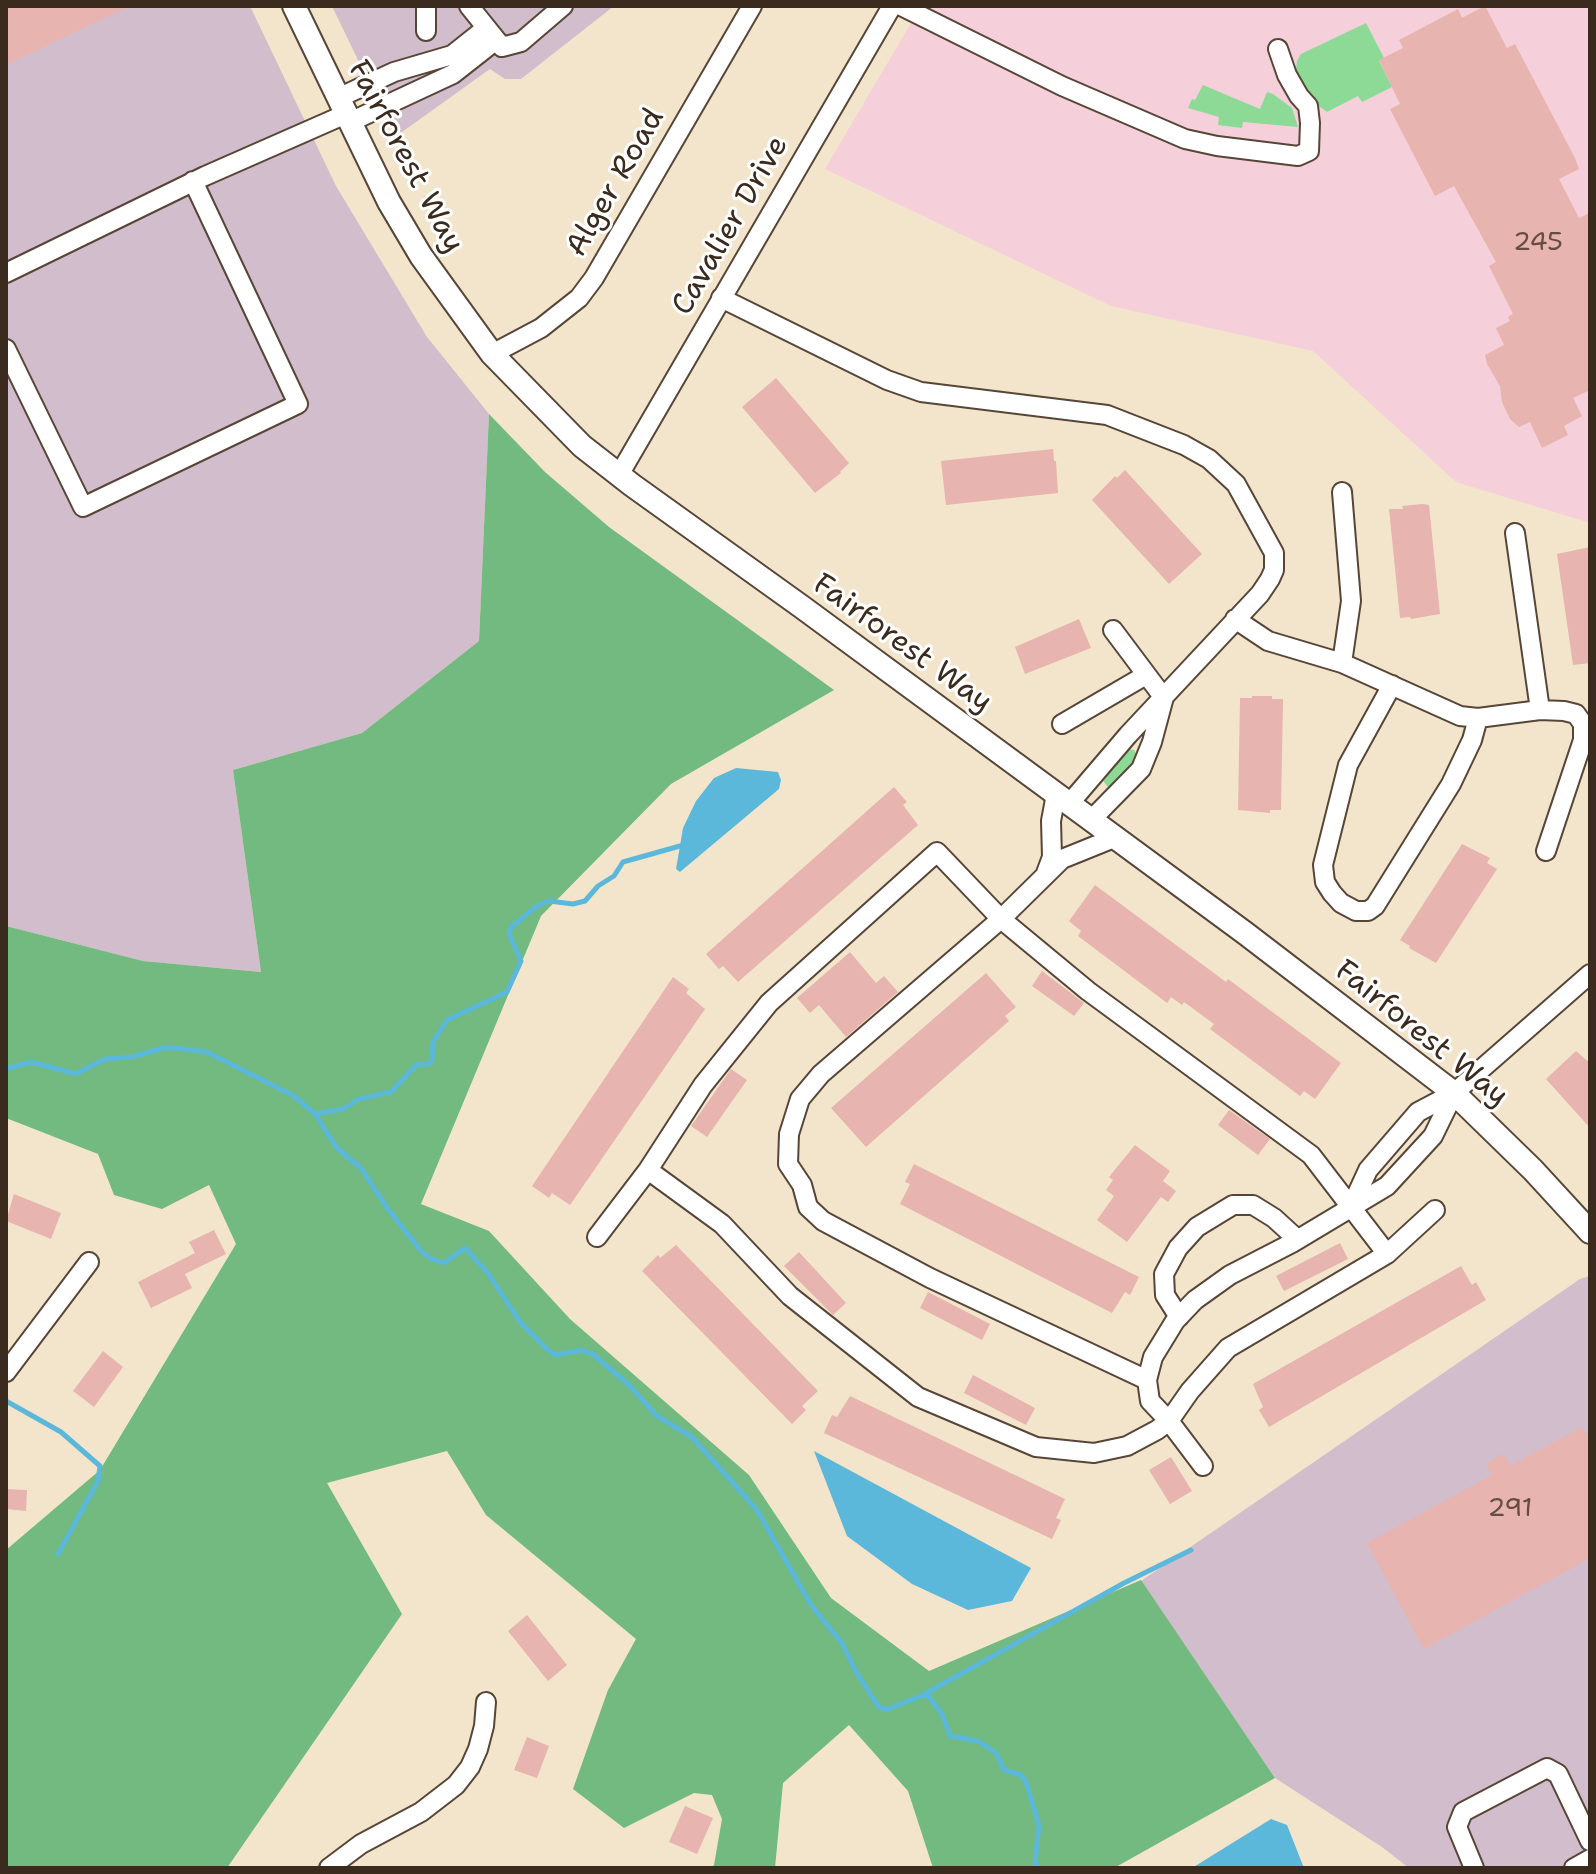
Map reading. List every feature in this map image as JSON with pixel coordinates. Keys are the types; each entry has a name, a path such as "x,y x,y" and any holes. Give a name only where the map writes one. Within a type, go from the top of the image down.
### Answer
{"main road":[{"name":"Fairforest Way","path":"294,6 389,202 421,256 492,354 582,446 1245,933 1454,1093 1533,1170 1590,1232"}],"street":[{"path":"426,6 426,31"},
{"path":"469,6 502,47 521,42 563,6"},
{"name":"Alger Road","path":"492,354 541,328 587,288 752,6"},
{"name":"Cavalier Drive","path":"619,475 892,6"},
{"path":"901,6 1062,86 1185,139 1298,156 1309,151 1308,106 1287,75 1278,49"},
{"path":"345,111 394,72 452,55 490,35"},
{"path":"6,273 345,111 453,74 490,35"},
{"path":"6,349 83,507 298,404 193,181"},
{"path":"721,298 887,380 921,392 1107,415 1184,445 1209,459 1236,484 1274,553 1274,570 1270,579 1260,594 1164,698 1063,799 1051,821 1052,857 1045,876"},
{"path":"1342,492 1351,601 1342,663"},
{"path":"1515,533 1540,710"},
{"path":"1235,619 1268,641 1342,663 1460,716 1478,718 1540,710 1576,714 1584,730 1546,851"},
{"path":"1113,630 1164,698"},
{"path":"1062,724 1146,675"},
{"path":"1392,685 1348,765 1323,865 1325,882 1332,893 1341,903 1356,911 1368,911 1375,906 1464,760 1478,718"},
{"path":"1091,820 1141,769 1164,698"},
{"path":"1114,838 1062,859 1001,919 821,1074 800,1099 789,1134 788,1164 802,1185 808,1207 823,1221 930,1278 1147,1380"},
{"path":"597,1237 648,1170 703,1085 769,1003 937,852 1001,919 1088,991 1311,1155 1387,1254"},
{"path":"1351,1207 1368,1170 1418,1112 1454,1093 1588,979"},
{"path":"1203,1466 1150,1401 1147,1380 1153,1357 1179,1317 1195,1300 1230,1275 1387,1186 1433,1136 1454,1093"},
{"path":"648,1170 722,1224 790,1296 918,1397 1036,1447 1094,1453 1127,1446 1169,1421 1190,1391 1228,1348 1387,1254 1435,1210"},
{"path":"1179,1317 1165,1295 1164,1274 1178,1248 1197,1227 1233,1205 1253,1205 1274,1218 1297,1239"},
{"path":"6,1372 89,1262"},
{"path":"329,1868 361,1844 421,1812 456,1785 470,1767 478,1749 486,1702"},
{"path":"1474,1868 1457,1827 1463,1812 1547,1768 1558,1774 1590,1841"},
{"path":"1574,1868 1590,1859"}],"shaded area":[{"path":"6,6 250,6 336,186 427,337 489,414 479,641 362,733 233,770 261,972 143,961 6,926"},
{"path":"332,6 614,6 521,79 505,79 490,69 395,137"},
{"path":"921,6 1590,6 1590,523 1456,482 1313,351 1111,306 825,169"},
{"path":"1590,1276 1590,1868 1409,1868 1275,1778 1141,1581 1580,1279"}],"green space":[{"path":"1366,23 1384,58 1379,61 1392,87 1362,102 1358,96 1327,112 1316,104 1295,78 1297,61 1301,54"},
{"path":"1203,85 1260,109 1267,92 1273,94 1292,108 1298,127 1243,122 1242,128 1218,125 1219,117 1188,108"},
{"path":"489,414 545,472 609,527 834,690 671,784 541,916 421,1204 489,1231 570,1319 749,1475 831,1598 929,1671 1141,1580 1275,1778 1114,1868 933,1868 908,1791 849,1725 783,1783 775,1868 711,1868 722,1819 712,1795 694,1793 624,1828 573,1789 608,1690 636,1639 486,1515 447,1451 327,1483 402,1614 227,1868 6,1868 6,1550 100,1470 236,1244 209,1185 162,1209 114,1195 98,1154 6,1118 6,926 143,961 261,972 233,770 362,733 479,641"},
{"path":"1124,748 1134,750 1139,759 1109,789 1102,779"}],"water":[{"path":"736,768 778,772 781,780 779,789 680,872 676,869 683,828 696,801 714,778"},
{"path":"814,1451 1031,1568 1012,1601 968,1610 912,1584 847,1536"},
{"path":"1271,1819 1287,1825 1304,1868 1192,1868"}],"building":[{"path":"6,6 130,6 6,65"},
{"path":"1485,6 1507,48 1515,44 1575,158 1579,169 1559,179 1579,218 1590,213 1590,390 1573,398 1582,416 1564,426 1568,435 1542,448 1530,422 1519,427 1510,419 1502,402 1500,386 1487,364 1485,355 1504,345 1496,328 1510,321 1508,317 1513,314 1489,266 1496,262 1454,186 1435,196 1390,109 1400,104 1379,60 1403,48 1399,40 1458,9 1462,18"},
{"path":"776,378 849,463 815,493 742,407"},
{"path":"1053,449 1058,493 946,505 941,461"},
{"path":"1125,470 1202,554 1169,584 1092,500"},
{"path":"1429,505 1440,614 1400,618 1389,509"},
{"path":"1590,547 1590,663 1573,665 1557,554"},
{"path":"1079,619 1091,648 1025,674 1015,647"},
{"path":"1240,698 1283,699 1281,810 1270,810 1270,813 1238,810"},
{"path":"894,787 907,802 903,805 918,825 738,982 723,966 719,969 706,954"},
{"path":"1462,844 1490,858 1487,863 1497,869 1436,963 1400,940"},
{"path":"1095,885 1341,1063 1315,1099 1304,1091 1300,1096 1210,1029 1214,1024 1184,1002 1182,1005 1171,997 1167,1003 1078,936 1081,931 1069,921"},
{"path":"850,952 876,983 884,976 898,992 846,1037 819,1005 810,1013 797,998"},
{"path":"1042,971 1084,1003 1074,1016 1032,986"},
{"path":"986,973 1016,1007 1005,1016 1009,1021 866,1147 831,1108"},
{"path":"673,977 689,989 686,993 705,1009 570,1205 552,1193 549,1198 532,1186"},
{"path":"1576,1051 1590,1063 1590,1128 1546,1079"},
{"path":"731,1069 747,1080 707,1137 691,1126"},
{"path":"1229,1110 1270,1139 1258,1155 1218,1125"},
{"path":"1135,1145 1170,1171 1163,1181 1176,1191 1168,1202 1161,1197 1127,1242 1097,1220 1114,1196 1106,1190 1113,1180 1109,1177"},
{"path":"914,1164 1139,1277 1130,1295 1125,1292 1112,1313 900,1204 910,1184 905,1182"},
{"path":"14,1194 61,1213 51,1239 6,1221"},
{"path":"214,1230 226,1254 185,1274 192,1288 151,1308 138,1282 195,1253 189,1242"},
{"path":"1340,1243 1348,1259 1284,1291 1276,1276"},
{"path":"676,1245 818,1391 802,1406 806,1410 792,1424 642,1271 658,1255 660,1258"},
{"path":"799,1252 846,1303 833,1315 784,1266"},
{"path":"1461,1266 1472,1285 1476,1282 1486,1300 1269,1427 1259,1410 1263,1407 1253,1384"},
{"path":"928,1292 990,1324 982,1340 920,1308"},
{"path":"103,1351 123,1367 94,1407 73,1391"},
{"path":"973,1375 1035,1408 1026,1425 964,1393"},
{"path":"850,1396 1065,1499 1056,1518 1061,1520 1052,1539 824,1433 832,1415 837,1417"},
{"path":"1582,1427 1590,1442 1590,1558 1424,1649 1367,1543 1492,1475 1486,1464 1503,1454 1510,1466"},
{"path":"1171,1457 1192,1491 1170,1504 1149,1470"},
{"path":"6,1489 27,1490 26,1511 6,1509"},
{"path":"527,1615 567,1665 548,1681 508,1631"},
{"path":"527,1737 549,1746 537,1778 514,1770"},
{"path":"685,1806 713,1818 697,1854 669,1842"}],"waterway":[{"path":"315,1114 343,1109 359,1099 391,1092 416,1065 432,1061 433,1042 447,1020 507,992 521,961 509,934 511,927 537,906 549,901 573,904 585,901 598,886 614,876 623,862 680,846"},
{"path":"6,1069 31,1062 76,1074 105,1059 175,1048 207,1052 294,1096 315,1114 337,1148 361,1168 422,1252 444,1263 465,1248 488,1273 520,1322 549,1351 555,1355 582,1350 594,1355 629,1385 657,1416 692,1437 757,1510 811,1605 842,1643 878,1706 886,1710 923,1695 929,1697 942,1714 950,1736 978,1741 996,1753 1004,1770 1021,1775 1039,1825 1035,1863 1039,1868"},
{"path":"6,1401 61,1432 100,1466 98,1481 58,1554"},
{"path":"923,1695 1124,1583 1191,1550"}]}
